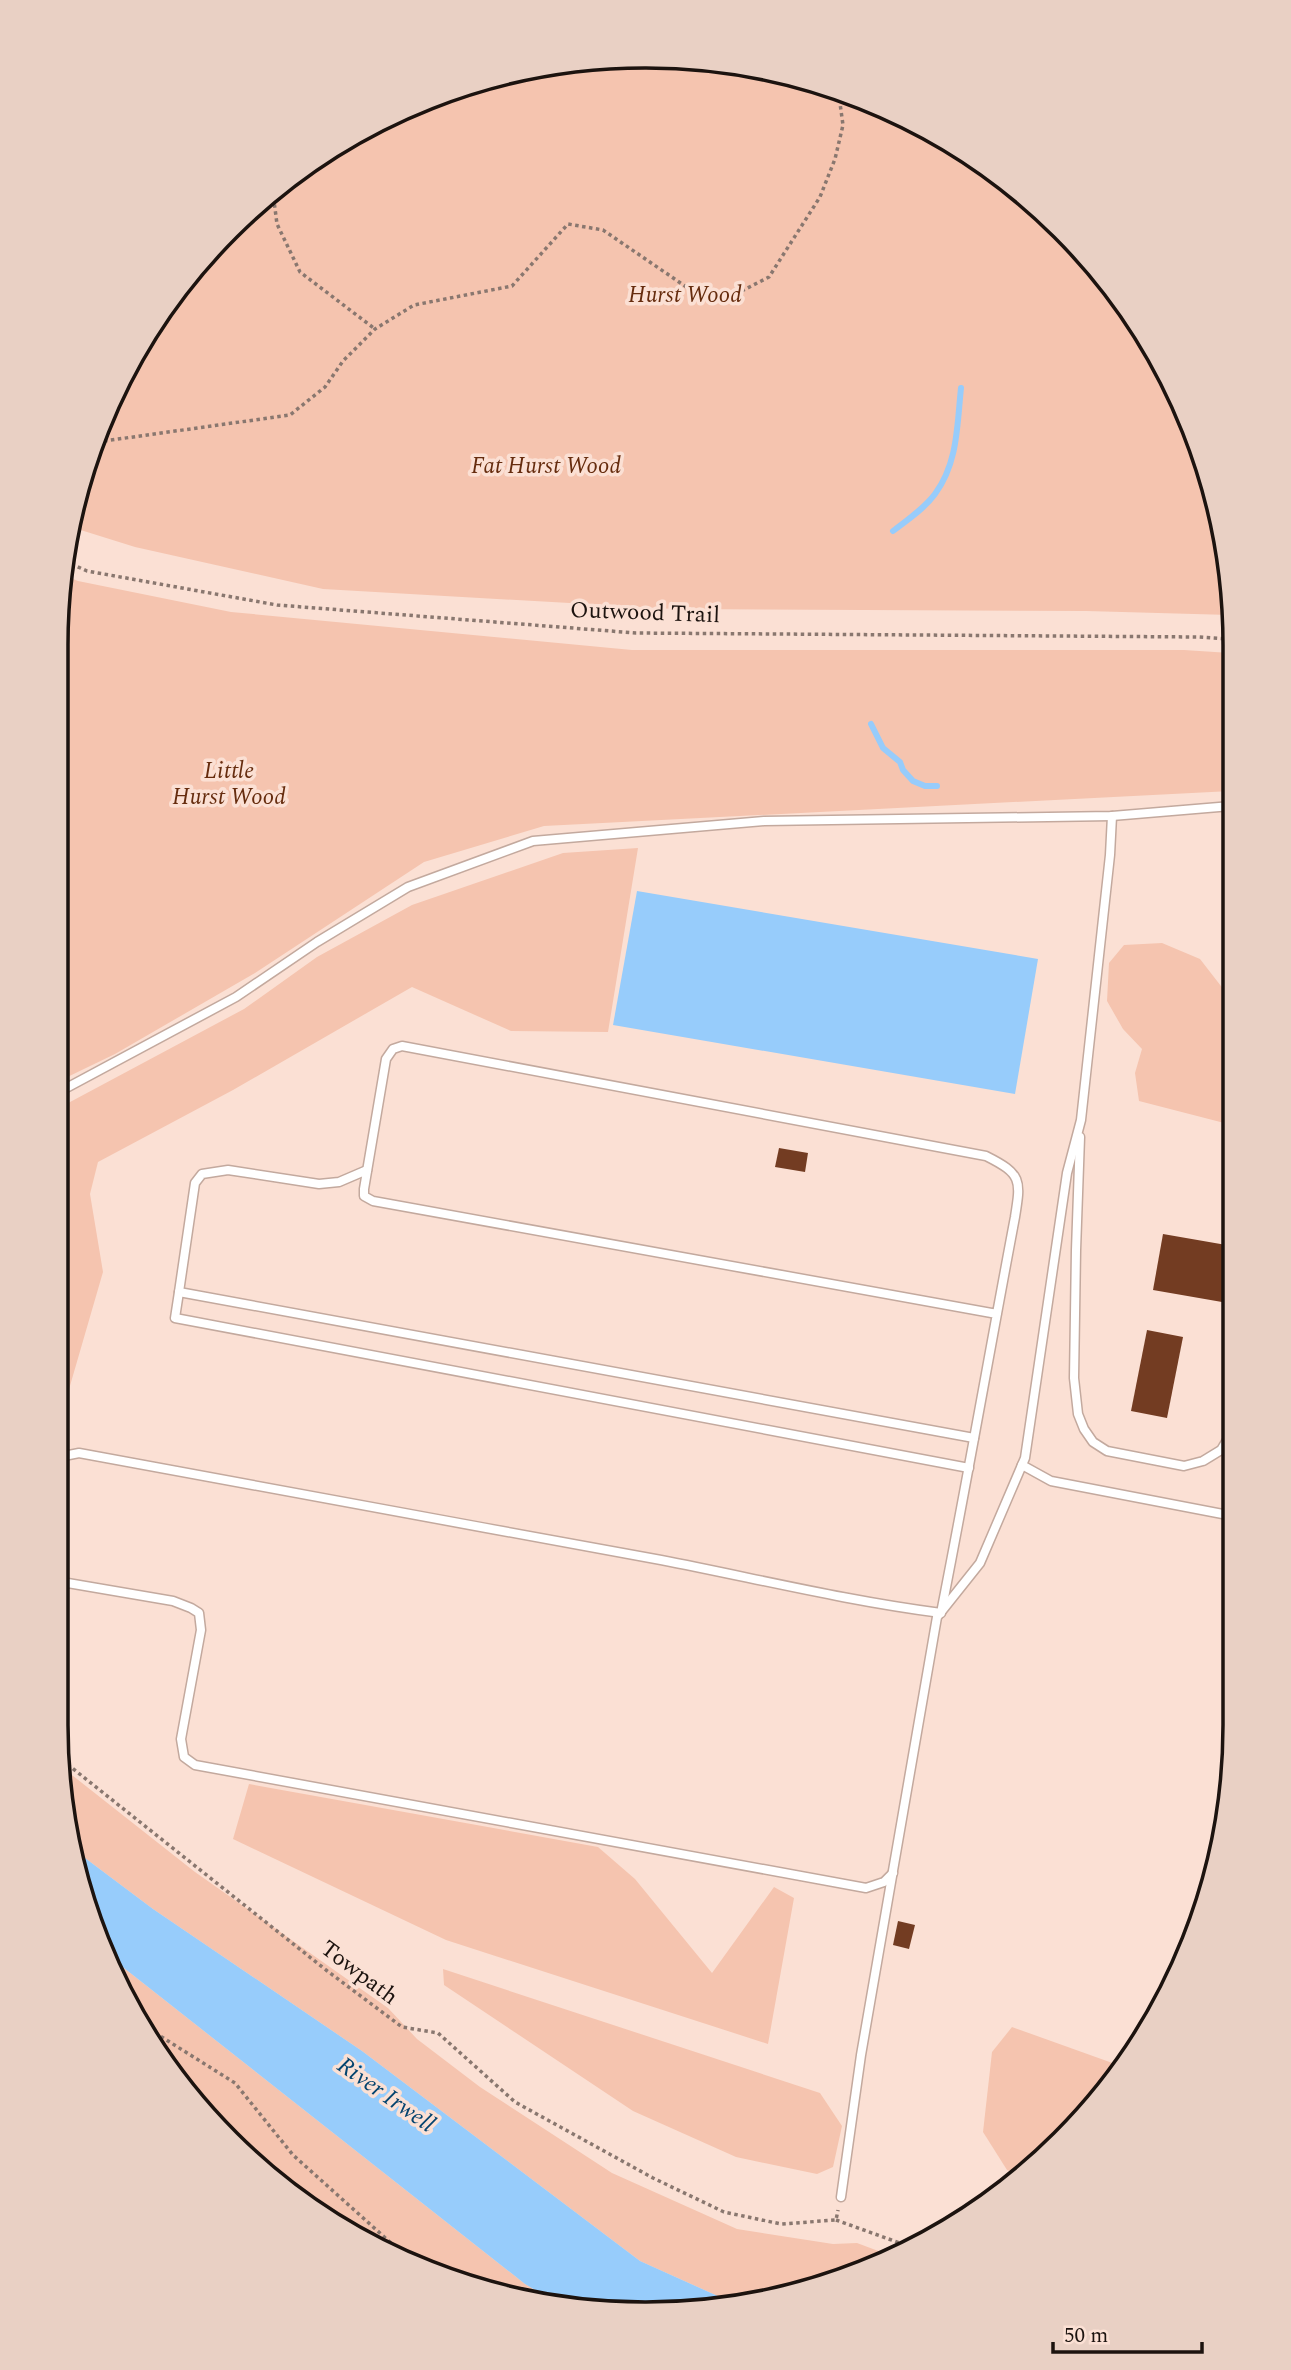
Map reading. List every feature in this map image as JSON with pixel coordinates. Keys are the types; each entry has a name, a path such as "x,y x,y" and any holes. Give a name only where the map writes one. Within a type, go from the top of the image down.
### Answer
{"lane":[{"path":"68,1087 236,997 317,942 408,887 533,841 764,821 1112,816 1223,807"},
{"path":"1112,816 1081,1120 1074,1378 1078,1414 1093,1442 1107,1451 1184,1466 1203,1461 1223,1447"},
{"path":"941,1612 969,1468 997,1314 1019,1188 1017,1178 1010,1171 986,1156 402,1046 393,1049 386,1059 364,1196 373,1200 997,1314"},
{"path":"841,2197 862,2055 937,1617 980,1563 1025,1458 1067,1173 1081,1120"},
{"path":"367,1170 339,1182 319,1184 228,1170 202,1174 195,1183 175,1318 969,1468"},
{"path":"179,1292 974,1438"},
{"path":"68,1455 79,1453 325,1501 662,1561 894,1607 941,1612"},
{"path":"1021,1465 1051,1481 1223,1514"},
{"path":"68,1583 173,1601 199,1613 201,1630 181,1739 184,1757 195,1765 866,1888 884,1882 893,1873"}],"path":[{"path":"106,441 290,415 326,387 343,361 375,329 414,305 512,286 568,224 603,230 701,297 730,297 769,277 820,197 835,159 843,125 840,102"},
{"path":"274,204 277,224 300,272 375,329"},
{"name":"Outwood Trail","path":"74,565 87,571 277,605 636,633 1185,636 1223,639"},
{"name":"Towpath","path":"69,1766 402,2027 438,2033 515,2102 653,2178 724,2212 781,2224 836,2220"},
{"path":"161,2036 235,2084 293,2155 390,2242"},
{"path":"841,2197 836,2220 899,2243"}],"green space":[{"name":"Hurst Wood","path":"608,69 683,69 758,79 831,99 866,112 901,128 966,166 997,188 1054,237 1103,294 1125,325 1163,390 1179,425 1203,496 1212,533 1222,615 1086,611 675,609 323,589 135,547 80,530 99,460 112,425 146,357 188,294 237,237 265,212 294,188 357,146 425,112 460,99 533,79 570,73"},
{"name":"Little Hurst Wood","path":"72,579 231,612 632,650 1184,650 1223,653 1223,791 544,826 424,862 255,973 115,1054 68,1077 68,646"},
{"path":"638,848 608,1032 511,1031 412,987 233,1090 98,1162 90,1194 103,1272 68,1393 68,1103 244,1009 317,957 412,905 563,853"},
{"path":"1162,943 1200,959 1223,989 1223,1123 1139,1101 1135,1073 1142,1049 1123,1029 1107,1001 1109,963 1124,945"},
{"path":"70,1774 195,1872 388,2008 417,2039 480,2087 612,2173 737,2229 833,2244 857,2243 880,2252 795,2282 720,2297 640,2261 362,2051 153,1909 84,1857"},
{"path":"249,1784 598,1847 635,1879 712,1973 774,1887 794,1898 768,2044 446,1940 233,1839"},
{"path":"122,1966 538,2292 496,2282 425,2258 357,2224 294,2182 237,2133 188,2076 146,2013"},
{"path":"443,1969 820,2093 842,2126 833,2167 817,2174 736,2157 633,2111 444,1985"},
{"path":"1012,2027 1112,2063 1054,2133 1010,2171 983,2132 992,2052"}],"water":[{"path":"637,891 1038,959 1015,1094 613,1025"},
{"name":"River Irwell","path":"84,1857 153,1909 362,2051 640,2261 720,2297 683,2301 608,2301 538,2292 122,1966 99,1910"}],"building":[{"path":"779,1148 808,1153 805,1172 775,1167"},
{"path":"1163,1234 1223,1244 1222,1302 1153,1290"},
{"path":"1147,1330 1183,1337 1167,1418 1131,1411"},
{"path":"898,1921 915,1925 909,1949 893,1945"}],"waterway":[{"path":"893,531 926,505 943,482 955,443 961,388"},
{"path":"871,724 883,748 900,762 913,781 925,786 937,786"}],"park label":[{"name":"Fat Hurst Wood","path":"546,466"}]}
